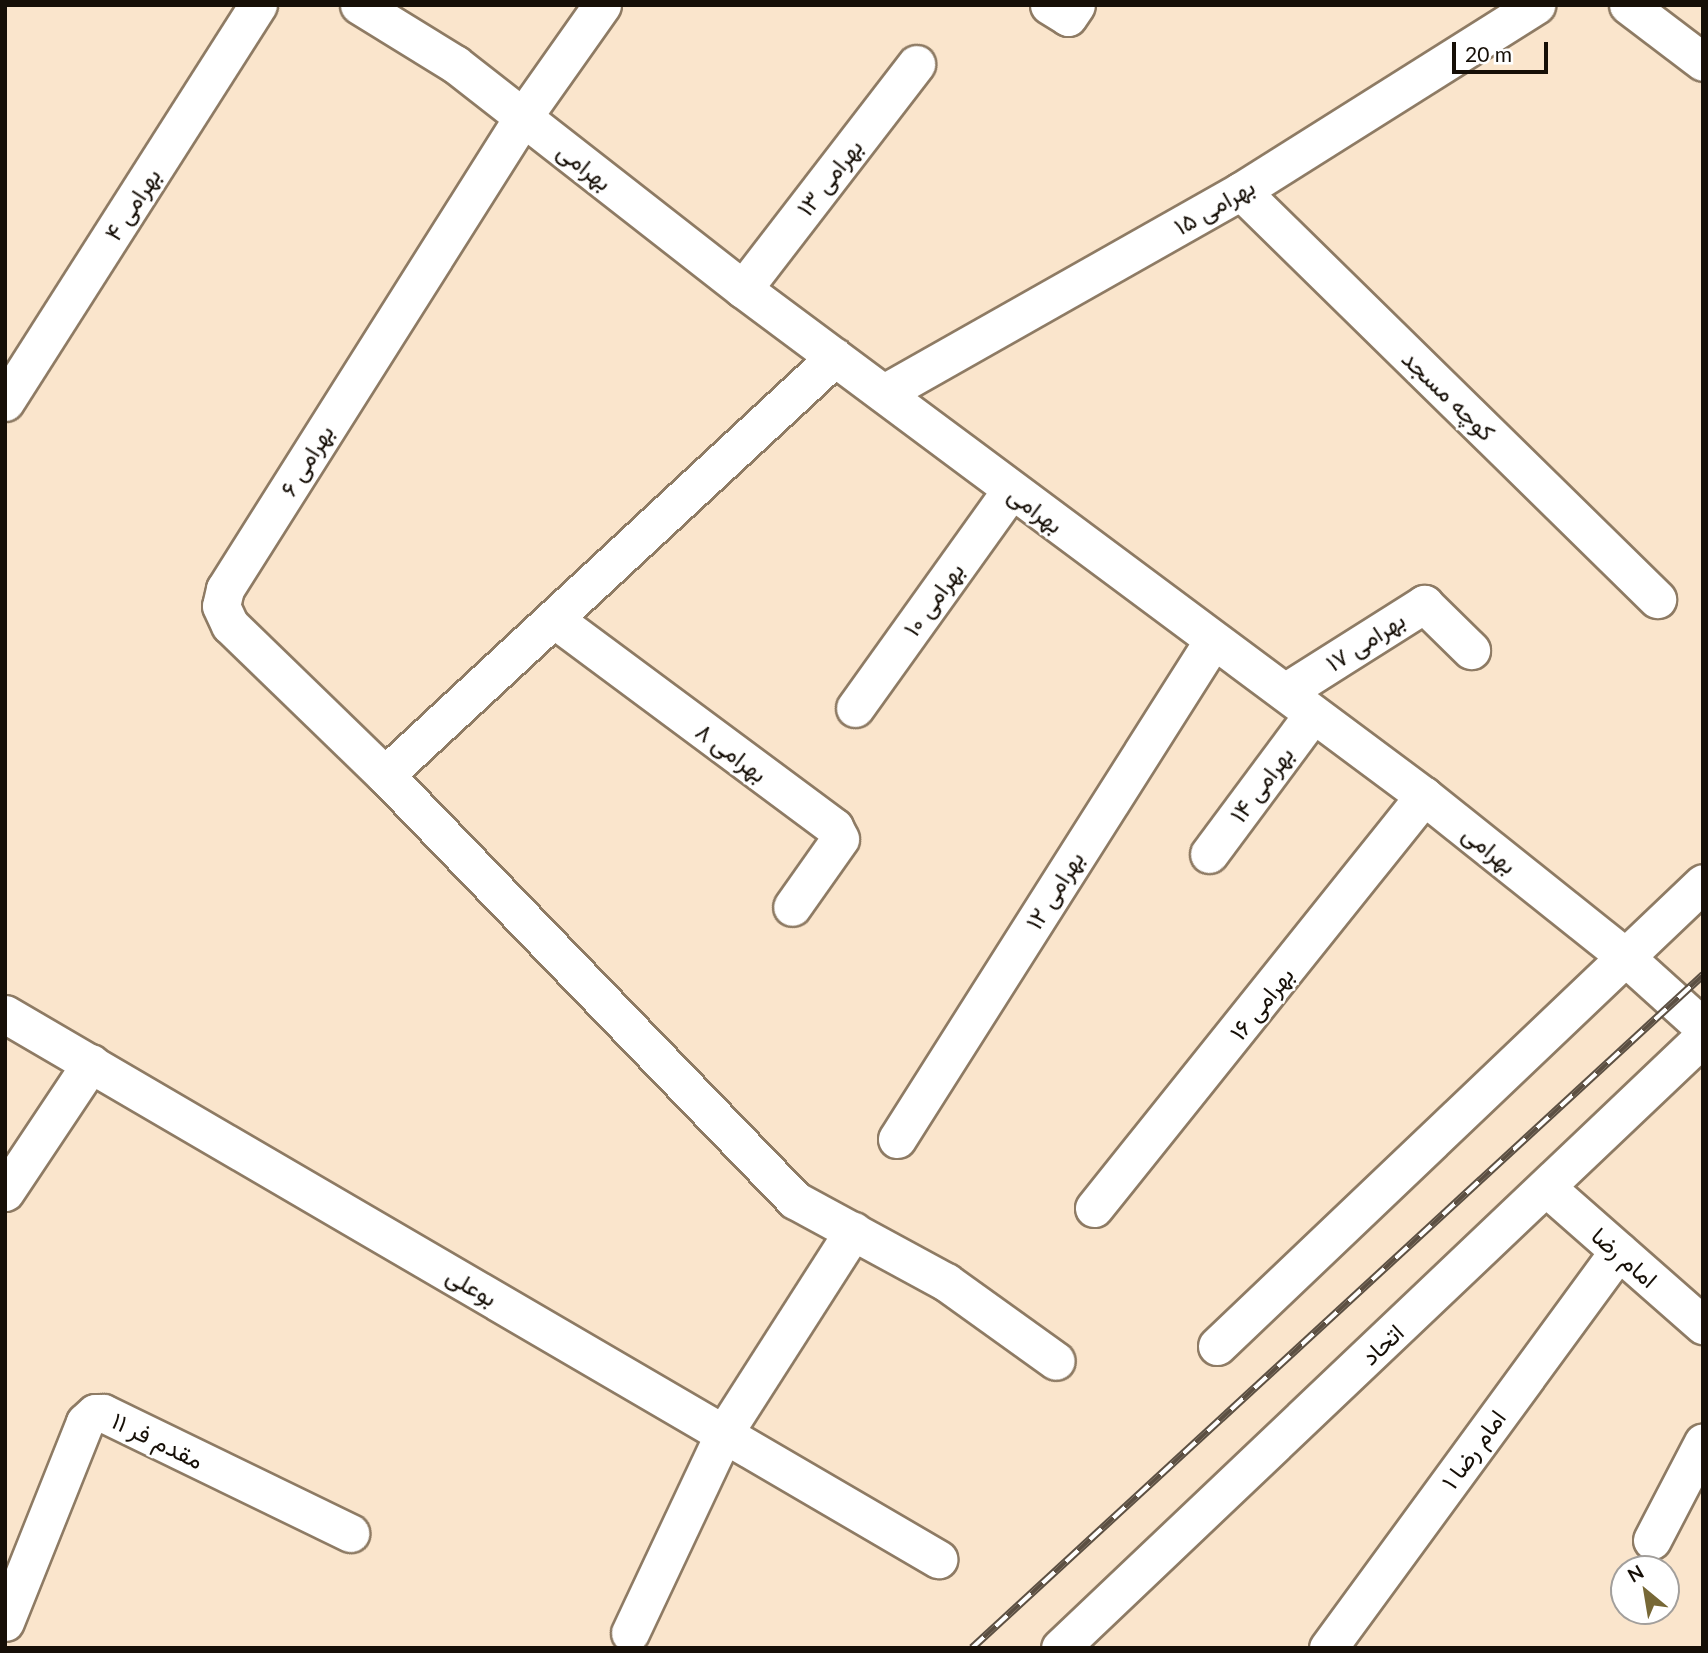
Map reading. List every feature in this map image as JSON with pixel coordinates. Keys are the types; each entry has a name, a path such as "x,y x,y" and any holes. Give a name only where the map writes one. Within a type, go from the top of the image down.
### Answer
{"street":[{"name":"بهرامی ۴","path":"5,402 258,5"},
{"name":"بهرامی","path":"359,5 455,64 743,289 1212,642 1424,796 1623,956 1703,1027"},
{"name":"بهرامی ۶","path":"602,5 523,117 225,589 221,606 230,625 385,775 794,1200 946,1282 1056,1361"},
{"path":"1049,5 1068,17 1076,5"},
{"name":"بهرامی ۱۵","path":"884,393 1241,191 1536,5"},
{"path":"1628,5 1703,62"},
{"name":"بهرامی ۱۳","path":"743,289 916,64"},
{"name":"کوچه مسجد","path":"1241,191 1657,598"},
{"path":"385,775 835,357"},
{"name":"بهرامی ۱۰","path":"855,708 1011,490"},
{"name":"بهرامی ۱۷","path":"1299,703 1424,604 1471,650"},
{"name":"بهرامی ۸","path":"554,619 834,827 840,839 792,907"},
{"name":"بهرامی ۱۲","path":"897,1139 1212,642"},
{"name":"بهرامی ۱۴","path":"1209,853 1299,703"},
{"name":"بهرامی ۱۶","path":"1094,1208 1424,796"},
{"path":"1217,1346 1623,956 1703,883"},
{"name":"بوعلی","path":"5,1014 938,1559"},
{"name":"اتحاد","path":"1059,1648 1547,1188 1703,1037"},
{"path":"5,1192 91,1063"},
{"name":"امام رضا","path":"1547,1188 1703,1325"},
{"path":"630,1633 724,1433 853,1231"},
{"name":"امام رضا ۱","path":"1328,1648 1619,1251"},
{"name":"مقدم فر ۱۱","path":"5,1622 85,1422 95,1413 103,1413 350,1533"},
{"path":"1652,1540 1703,1442"}],"railway":[{"path":"972,1648 1703,975"}]}
